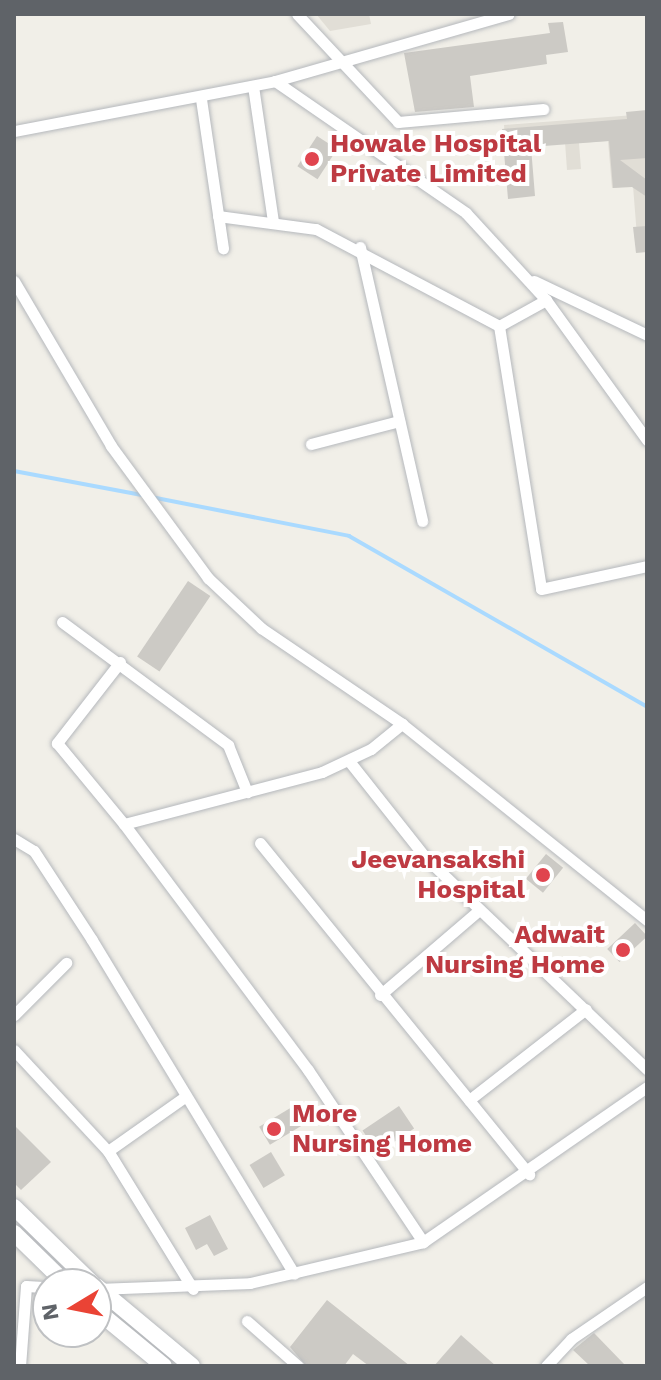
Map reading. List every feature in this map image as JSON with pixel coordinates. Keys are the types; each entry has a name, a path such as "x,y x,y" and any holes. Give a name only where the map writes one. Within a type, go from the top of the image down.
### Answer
{"street":[{"path":"297,14 398,122 543,109"},
{"path":"14,131 201,99 509,14"},
{"path":"275,81 466,213 546,300 647,440"},
{"path":"253,86 273,221"},
{"path":"201,99 223,248"},
{"path":"218,216 273,221 360,247 499,326"},
{"path":"360,247 422,521"},
{"path":"526,278 647,335"},
{"path":"14,281 119,459 208,578 261,628 402,724 647,920"},
{"path":"499,326 546,300"},
{"path":"499,326 541,589 647,566"},
{"path":"311,444 399,421"},
{"path":"62,622 228,745 247,792"},
{"path":"120,662 57,743 124,824 308,1070 423,1242"},
{"path":"124,824 349,761 402,724"},
{"path":"349,761 425,857 647,1069"},
{"path":"14,839 34,851 294,1274"},
{"path":"260,843 380,995 529,1174"},
{"path":"380,995 479,910"},
{"path":"14,1015 66,963"},
{"path":"469,1100 586,1009"},
{"path":"14,1050 108,1151 193,1289"},
{"path":"112,1287 193,1289 294,1274 423,1242 529,1174 647,1087"},
{"path":"108,1151 186,1096"},
{"path":"14,1207 77,1268"},
{"path":"14,1233 50,1268"},
{"path":"20,1285 20,1366"},
{"path":"546,1366 592,1322 647,1287"},
{"path":"112,1300 192,1366"},
{"path":"247,1321 298,1366"},
{"path":"112,1323 164,1366"}],"shaded area":[{"path":"316,14 369,14 371,24 330,31"},
{"path":"647,114 647,248 638,249 633,186 612,188 608,141 579,143 581,169 567,170 565,142 527,145 509,194 504,125"}],"building":[{"path":"563,22 568,52 546,55 547,64 470,76 474,107 415,112 404,53 550,33 548,23"},
{"path":"647,110 647,158 620,160 647,180 647,197 632,187 613,188 609,141 531,147 535,196 508,199 502,129 627,119 626,112"},
{"path":"317,136 337,149 318,179 297,166"},
{"path":"647,226 647,252 636,253 633,227"},
{"path":"188,581 210,596 159,672 137,656"},
{"path":"546,854 563,868 543,893 526,879"},
{"path":"635,923 647,936 619,962 607,949"},
{"path":"302,1101 313,1119 270,1145 259,1127"},
{"path":"399,1106 414,1128 378,1153 363,1131"},
{"path":"14,1125 51,1162 21,1190 14,1183"},
{"path":"271,1152 285,1175 263,1188 250,1165"},
{"path":"210,1215 228,1249 214,1256 207,1244 196,1250 185,1228"},
{"path":"327,1300 410,1366 369,1366 353,1354 344,1366 306,1366 290,1347"},
{"path":"594,1333 626,1366 590,1366 573,1350"},
{"path":"461,1335 496,1366 434,1366"}],"waterway":[{"path":"14,471 142,495"},
{"path":"151,497 349,536 647,707"}],"place":[{"name":"Howale Hospital Private Limited","path":"312,159"},
{"name":"Jeevansakshi Hospital","path":"543,875"},
{"name":"Adwait Nursing Home","path":"623,950"},
{"name":"More Nursing Home","path":"274,1129"}]}
